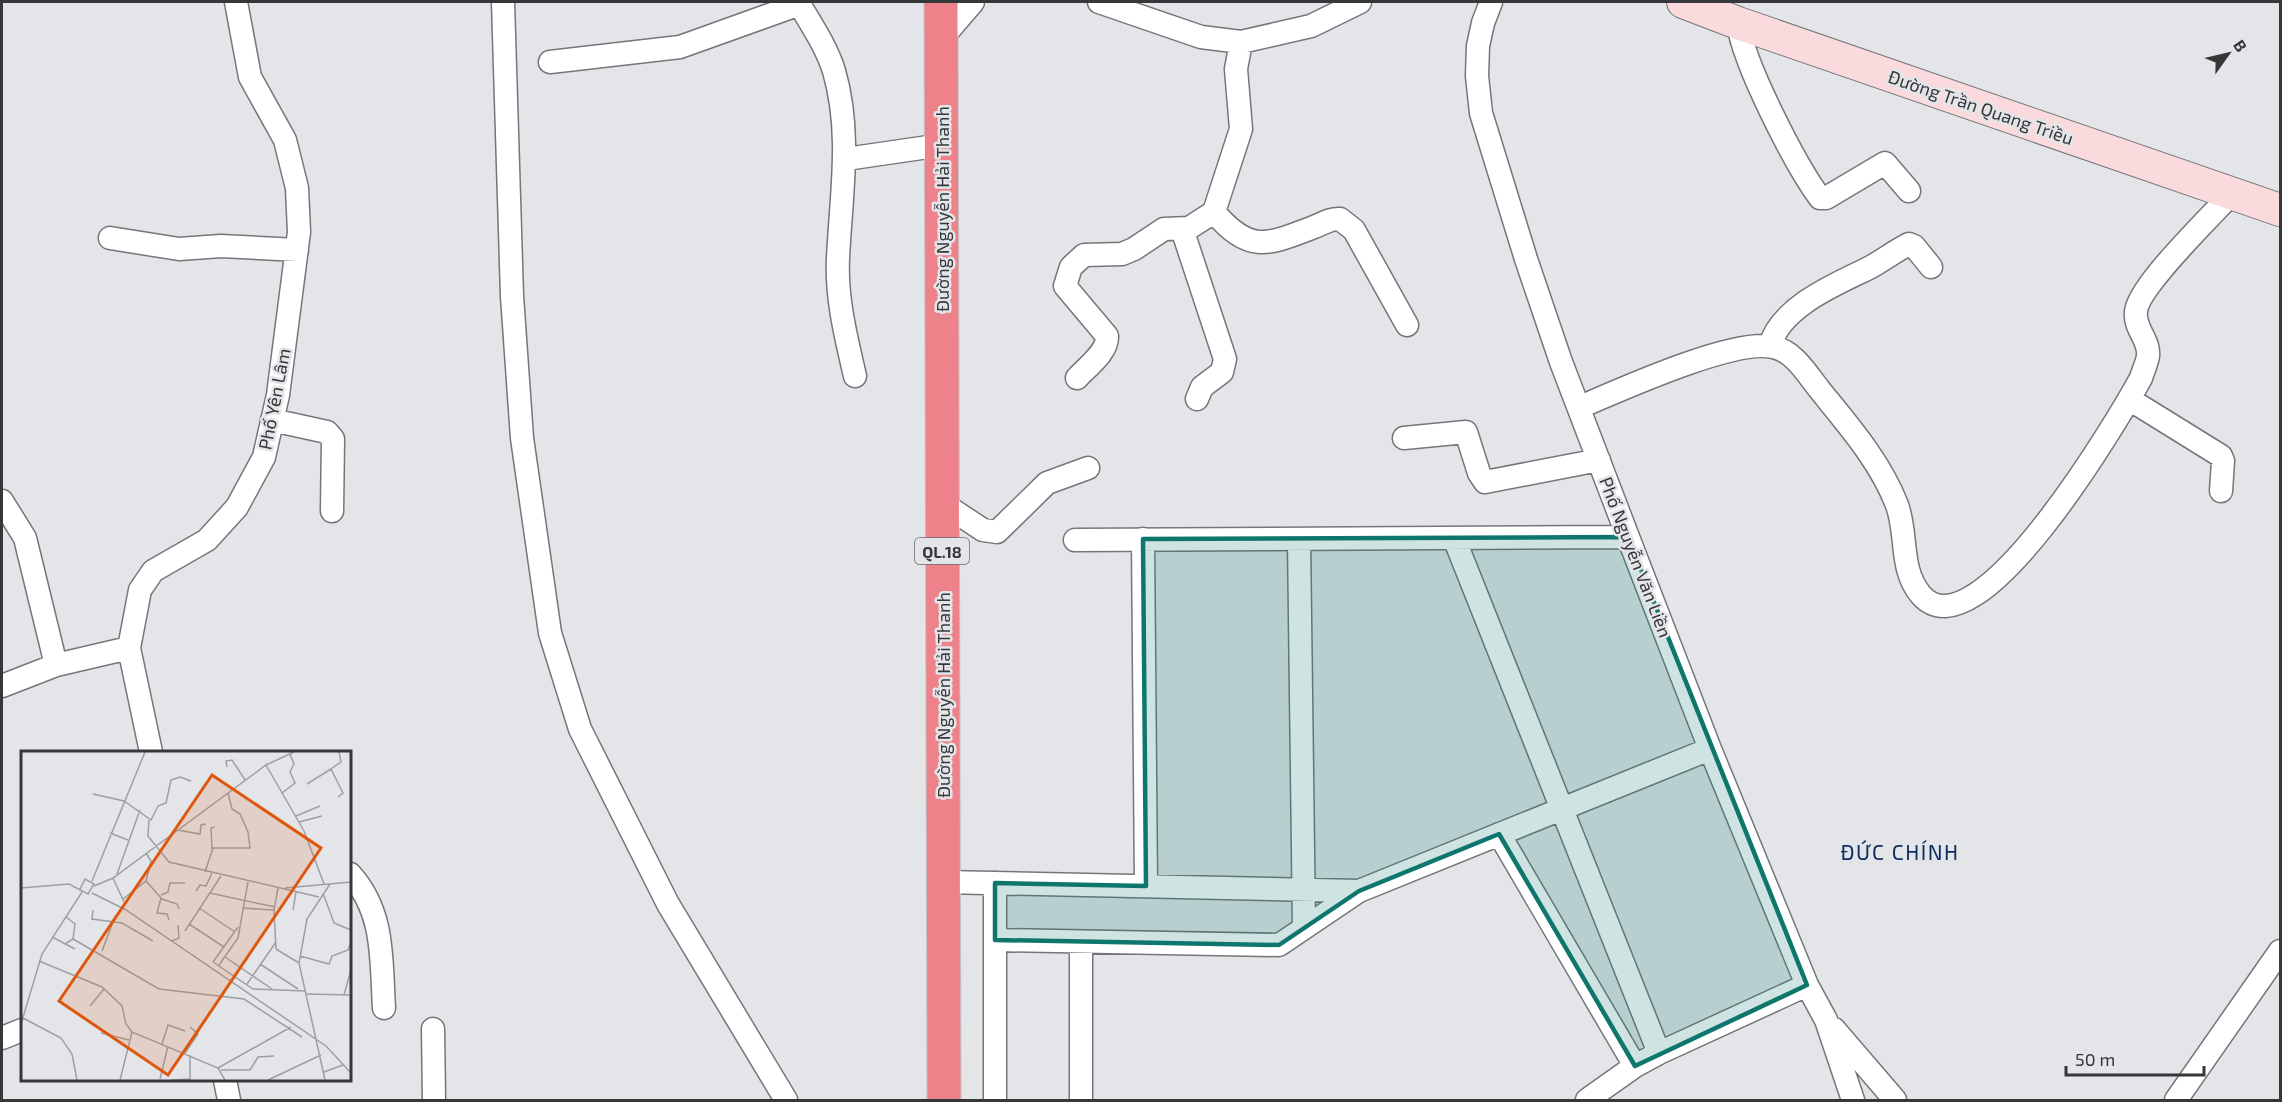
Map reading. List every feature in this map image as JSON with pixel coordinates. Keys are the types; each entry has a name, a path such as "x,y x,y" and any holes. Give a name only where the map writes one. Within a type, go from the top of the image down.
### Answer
{"highway":[{"name":"Đường Nguyễn Hải Thanh","path":"941,2 944,1101"}],"main road":[{"name":"Đường Trần Quang Triều","path":"1683,2 2280,210"}],"street":[{"name":"Phố Yên Lâm","path":"151,751 129,648 140,590 153,571 207,540 237,507 264,457 272,420 297,250 299,232 297,188 285,140 250,77 236,2"},
{"path":"503,2 512,296 522,438 550,633 580,729 668,904 786,1101"},
{"path":"942,38 973,2"},
{"path":"1099,2 1201,37 1241,42 1311,26 1360,2"},
{"name":"Phố Nguyễn Văn Liền","path":"1491,2 1482,23 1478,46 1477,76 1481,113 1561,362 1710,749 1807,985 1826,1020 1852,1101"},
{"path":"550,62 680,47 799,3 826,50 834,71 846,159 838,282 842,315 855,376"},
{"path":"1738,23 1742,42 1777,121 1800,168 1820,198 1826,198 1885,163 1910,191"},
{"path":"1197,399 1202,387 1222,372 1225,359 1211,310 1184,235 1189,228 1214,212 1241,129 1236,69 1241,42"},
{"path":"846,159 942,145"},
{"path":"1580,407 1657,374 1711,356 1754,346 1782,349 1797,362 1877,464 1902,518 1910,576 1922,596 1941,608 1962,602 1975,595 2012,563 2053,515 2141,378 2148,355 2146,343 2136,326 2135,310 2140,297 2152,279 2232,193"},
{"path":"1214,212 1231,231 1248,240 1265,244 1341,219 1354,230 1407,325"},
{"path":"1077,378 1099,354 1107,336 1065,286 1071,267 1084,255 1122,254 1164,230 1189,228"},
{"path":"110,238 179,249 220,246 297,250"},
{"path":"1770,346 1773,335 1783,322 1801,307 1840,280 1867,268 1909,244 1914,246 1931,267"},
{"path":"2129,399 2221,456 2223,461 2221,491"},
{"path":"272,420 327,432 333,439 332,511"},
{"path":"1404,438 1466,432 1479,473 1485,482 1599,460"},
{"path":"942,503 983,530 997,532 1047,483 1088,468"},
{"path":"2,501 25,538 56,665"},
{"path":"1075,540 1628,537"},
{"path":"1454,538 1659,1053"},
{"path":"1143,539 1146,886"},
{"path":"1299,539 1304,928"},
{"path":"2,686 56,665 129,648"},
{"path":"995,940 1278,945 1359,891 1710,749"},
{"path":"1499,834 1635,1066"},
{"path":"351,876 371,906 377,920 384,1008"},
{"path":"943,882 1359,891"},
{"path":"995,883 995,1101"},
{"path":"1081,942 1081,1101"},
{"path":"2176,1101 2280,951"},
{"path":"1587,1101 1635,1066 1659,1053 1807,985"},
{"path":"1826,1020 1895,1101"},
{"path":"433,1029 434,1101"},
{"path":"2,1038 21,1030"},
{"path":"225,1081 229,1101"}],"highlighted area":[{"path":"1628,537 1807,985 1635,1066 1499,834 1359,891 1279,945 995,940 995,883 1146,886 1143,539"}],"district":[{"name":"ĐỨC CHÍNH","path":"1900,851"}]}
